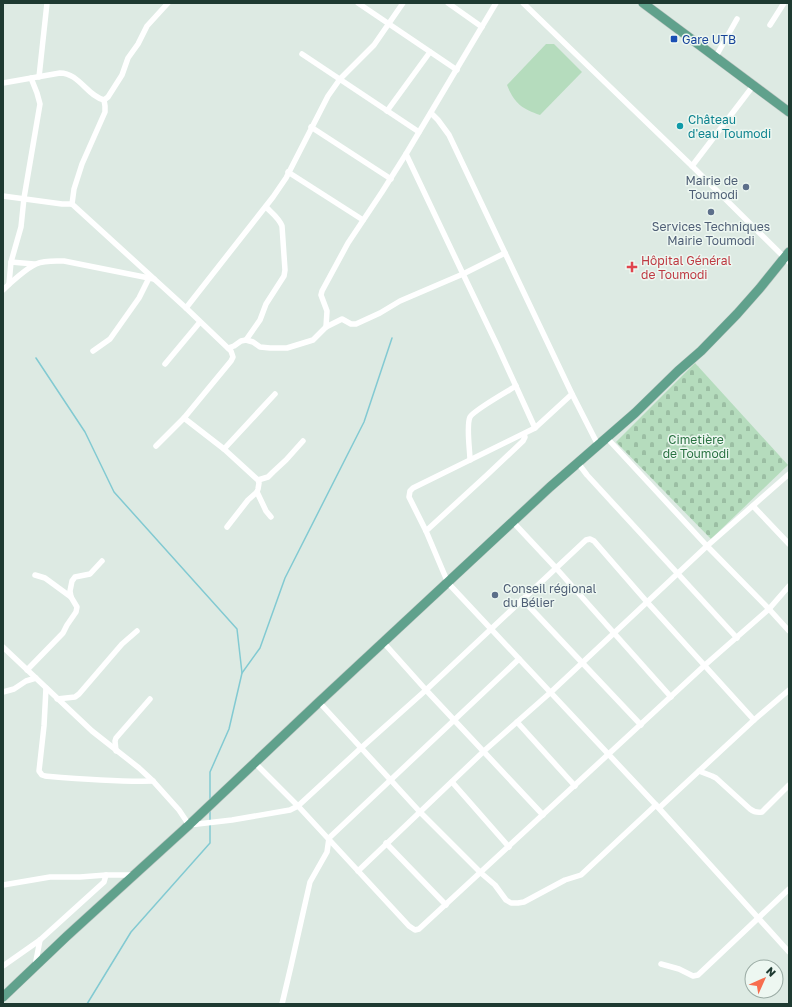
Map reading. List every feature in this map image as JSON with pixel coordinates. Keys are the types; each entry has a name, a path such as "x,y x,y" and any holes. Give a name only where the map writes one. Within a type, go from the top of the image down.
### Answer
{"main road":[{"path":"643,3 789,112"},
{"path":"3,998 67,936 189,825 513,522 635,413 714,338 788,258"}],"street":[{"path":"39,77 47,3"},
{"path":"104,100 108,97 122,75 128,58 138,44 147,26 168,3"},
{"path":"358,3 456,70"},
{"path":"186,308 266,207 288,172 328,96 340,79 374,45 403,3"},
{"path":"448,3 482,27"},
{"path":"326,327 327,311 321,295 322,291 348,243 406,154 496,3"},
{"path":"523,3 788,258"},
{"path":"770,25 784,3"},
{"path":"715,58 737,19"},
{"path":"387,111 430,52"},
{"path":"302,54 419,132"},
{"path":"3,83 65,73 70,75 97,97 104,100 106,106 105,112 82,164 74,189 72,204"},
{"path":"9,284 11,262 21,227 24,198 40,104 31,78"},
{"path":"692,166 753,86"},
{"path":"431,113 449,135 572,394 598,445"},
{"path":"311,127 390,179"},
{"path":"406,154 462,274 498,346 535,428"},
{"path":"288,172 363,220"},
{"path":"3,196 72,204 152,279 186,308 228,348 232,354 233,357 231,360 184,418 156,446"},
{"path":"246,340 260,320 266,304 284,276 285,270 282,226 278,218 266,207"},
{"path":"228,348 246,340 253,342 260,347 287,348 313,340 326,327 342,319 351,324 356,324 380,313 400,301 462,274 505,253"},
{"path":"11,262 34,264 50,260 64,261 152,279"},
{"path":"3,290 34,264"},
{"path":"93,351 110,339 152,279"},
{"path":"165,364 200,322"},
{"path":"470,460 470,418 516,386"},
{"path":"224,449 275,394"},
{"path":"572,394 535,428 413,488 410,491 409,497 426,531 448,583 658,806 789,952"},
{"path":"184,418 224,449 258,480 259,483 256,492 226,527"},
{"path":"426,531 523,441 525,437 524,434"},
{"path":"607,438 707,546 789,631"},
{"path":"258,480 268,477 303,441"},
{"path":"578,464 737,638"},
{"path":"358,871 386,843 707,546 789,474"},
{"path":"256,492 271,518"},
{"path":"753,506 789,544"},
{"path":"513,522 614,632 671,697"},
{"path":"3,648 92,731 153,781 179,810 189,825 232,820 290,810 298,806 426,690 586,540 590,539 594,541 754,720"},
{"path":"27,670 63,633 66,625 76,612 76,607 70,591 74,578 90,574 102,561"},
{"path":"35,575 45,578 71,597"},
{"path":"255,763 329,838 409,926 415,930 419,929 705,665 769,609 789,586"},
{"path":"522,599 641,725"},
{"path":"57,699 75,697 80,694 122,644 137,631"},
{"path":"384,643 543,815"},
{"path":"282,1004 310,882 327,852 329,838 519,659"},
{"path":"3,692 14,689 26,681 36,678"},
{"path":"46,688 44,726 39,771 42,775 128,782 153,781"},
{"path":"320,702 420,812 495,885 508,902 518,903 524,902 565,880 580,875 789,690"},
{"path":"116,751 116,738 150,698"},
{"path":"517,722 575,786"},
{"path":"699,771 716,778 750,809 759,813 762,812 789,785"},
{"path":"452,782 509,847"},
{"path":"386,843 446,905"},
{"path":"4,965 40,940 104,882 106,875"},
{"path":"3,885 50,877 134,875"},
{"path":"661,964 678,968 695,976 720,955 789,889"},
{"path":"35,968 40,940"}],"green space":[{"path":"546,44 554,44 582,72 540,115 523,108 516,101 507,85"},
{"name":"Cimetière de Toumodi","path":"695,363 788,465 711,539 616,442"}],"waterway":[{"path":"242,673 260,648 285,578 364,422 392,338"},
{"path":"36,358 85,432 114,492 237,629 242,673 229,729 210,772 210,799"},
{"path":"210,811 210,821"},
{"path":"87,1004 131,932 210,843 210,825"}],"place":[{"name":"Gare UTB","path":"674,39"},
{"name":"Château d'eau Toumodi","path":"680,126"},
{"name":"Mairie de Toumodi","path":"746,187"},
{"name":"Services Techniques Mairie Toumodi","path":"711,212"},
{"name":"Hôpital Général de Toumodi","path":"632,267"},
{"name":"Conseil régional du Bélier","path":"495,595"}]}
